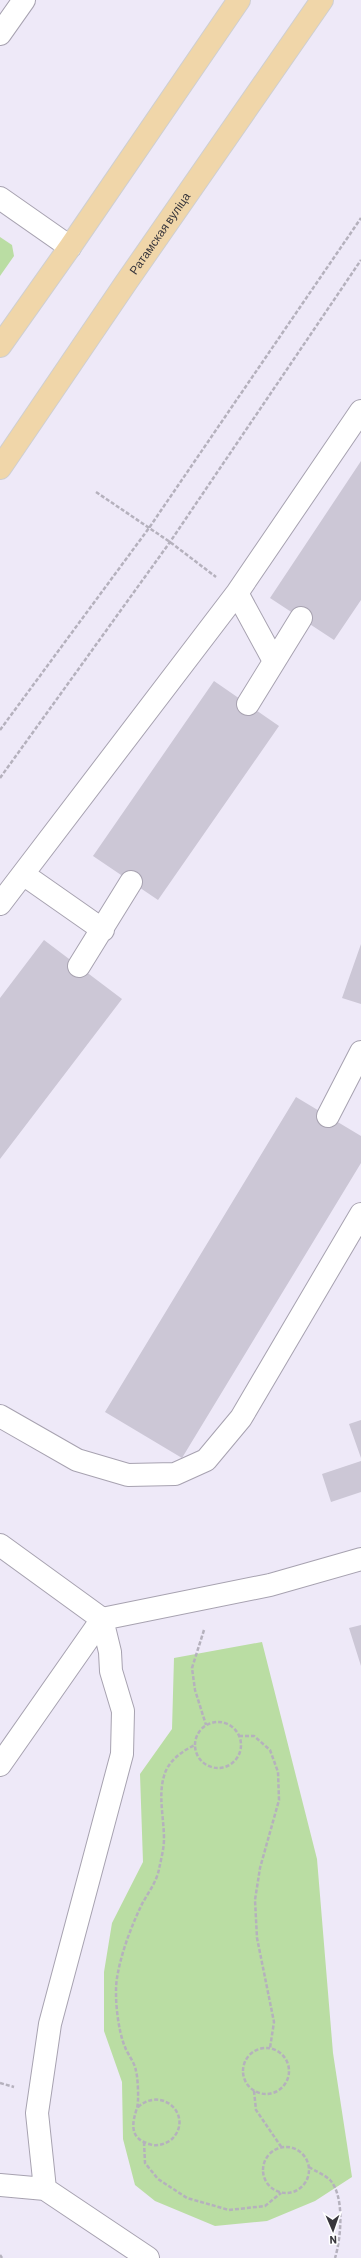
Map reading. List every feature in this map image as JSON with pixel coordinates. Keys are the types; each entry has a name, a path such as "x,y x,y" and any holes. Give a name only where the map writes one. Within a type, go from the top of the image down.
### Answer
{"main road":[{"path":"0,346 70,247 239,0"},
{"name":"Ратамская вуліца","path":"0,468 125,284 322,0"}],"street":[{"path":"0,34 24,0"},
{"path":"0,198 70,247"},
{"path":"0,904 237,593 361,411"},
{"path":"237,593 274,662"},
{"path":"248,704 301,618"},
{"path":"23,874 103,930"},
{"path":"78,966 103,930 131,882"},
{"path":"328,1116 359,1060"},
{"path":"0,1416 77,1460 128,1475 175,1474 206,1460 240,1418 361,1214"},
{"path":"0,1545 102,1619 110,1652 111,1671 123,1711 122,1754 50,2024 37,2113 45,2189"},
{"path":"0,1765 102,1619 270,1585 361,1559"},
{"path":"0,2185 45,2189 148,2258"}],"path":[{"path":"0,730 149,528 361,218"},
{"path":"0,778 170,542 361,260"},
{"path":"96,492 170,542 237,593"},
{"path":"204,1630 192,1668 196,1690 206,1725"},
{"path":"222,1722 230,1725 239,1736 241,1749 239,1756 234,1762 221,1768 206,1765 200,1760 195,1745 196,1737 206,1725 222,1722"},
{"path":"239,1736 254,1736 270,1750 278,1772 279,1800 260,1868 255,1900 257,1938 274,2022 270,2048"},
{"path":"138,2107 136,2071 124,2046 118,2019 117,1979 126,1945 159,1871 164,1840 161,1799 164,1775 180,1752 195,1745"},
{"path":"254,2092 268,2095 275,2092 281,2088 289,2076 289,2068 283,2056 270,2048 254,2051 244,2063 244,2079 254,2092 256,2110 282,2148"},
{"path":"144,2142 158,2145 171,2139 176,2133 179,2119 173,2107 160,2099 144,2102 138,2107 134,2114 134,2129 144,2142 145,2163 158,2180 187,2198 229,2210 265,2206 281,2193"},
{"path":"282,2148 297,2150 303,2155 309,2168 309,2175 302,2188 288,2194 281,2193 268,2185 262,2170 268,2155 274,2150 282,2148"},
{"path":"309,2168 330,2181 340,2202 338,2247 335,2258"}],"green space":[{"path":"0,237 12,245 14,256 0,276"},
{"path":"262,1642 317,1859 333,2053 352,2177 315,2201 267,2221 215,2226 155,2201 135,2185 123,2139 122,2082 104,2031 104,1972 112,1923 143,1862 140,1774 172,1729 174,1658"}],"building":[{"path":"361,461 361,600 334,640 270,598"},
{"path":"214,681 279,726 158,900 93,856"},
{"path":"44,940 122,999 0,1159 0,998"},
{"path":"361,944 361,1004 342,998"},
{"path":"296,1097 361,1136 361,1163 182,1458 105,1412"},
{"path":"361,1420 361,1458 349,1424"},
{"path":"361,1461 361,1492 331,1502 322,1474"},
{"path":"361,1625 361,1666 349,1628"}]}
